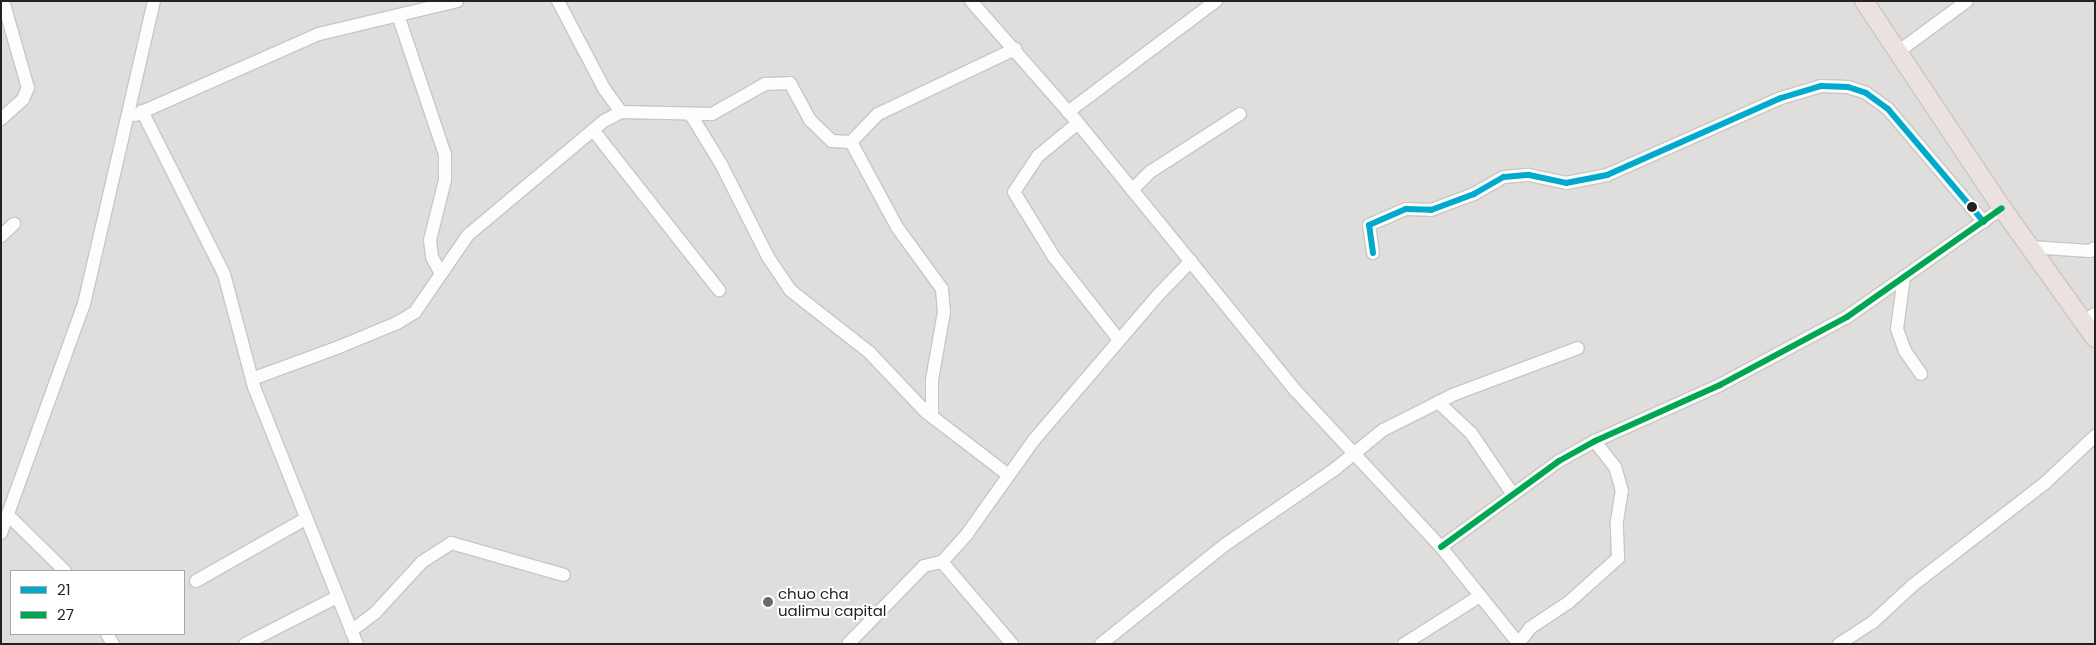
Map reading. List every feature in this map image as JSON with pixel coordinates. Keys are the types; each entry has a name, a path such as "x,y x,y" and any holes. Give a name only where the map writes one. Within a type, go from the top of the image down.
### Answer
{"highway":[{"path":"1864,1 2002,208 2030,247 2088,318 2095,338"}],"street":[{"path":"1,119 23,99 28,88 3,1"},
{"path":"1,533 9,516 84,304 154,1"},
{"path":"127,120 142,111 318,34 457,1"},
{"path":"558,1 605,90 621,112"},
{"path":"971,1 1078,123 1296,390 1441,547 1518,643 1530,628 1569,602 1618,558 1617,521 1622,491 1615,467 1595,441"},
{"path":"1068,112 1216,1"},
{"path":"1899,51 1968,1"},
{"path":"398,15 445,155 445,180 429,248 440,272"},
{"path":"252,379 406,318 421,305 440,272 475,229 593,130 621,112 712,114 765,84 790,83 810,120 832,141 851,142 878,114 1015,49"},
{"path":"1373,253 1369,225 1406,209 1431,210 1474,194 1504,177 1529,175 1566,183 1607,175 1781,98 1821,86 1848,86 1883,104 1984,222"},
{"path":"142,111 224,274 252,379 305,518 357,644"},
{"path":"691,114 785,284 876,358 932,416 954,431 976,453 1007,474"},
{"path":"1132,190 1150,172 1240,114"},
{"path":"1078,123 1038,156 1014,192 1054,257 1119,340"},
{"path":"593,130 719,290"},
{"path":"851,142 897,227 942,289 944,312 932,380 932,416"},
{"path":"1441,547 1512,492 1595,441 1802,343 1904,277 2002,208"},
{"path":"1,236 14,224"},
{"path":"2030,247 2090,251 2095,248"},
{"path":"848,644 924,566 942,562 967,534 1007,474 1119,340 1191,261"},
{"path":"1904,277 1897,329 1899,339 1921,374"},
{"path":"1101,644 1226,544 1354,454 1383,430 1438,402 1578,348"},
{"path":"1438,402 1471,433 1512,492"},
{"path":"1839,644 1873,622 1913,585 2044,483 2095,436"},
{"path":"9,516 63,570"},
{"path":"196,581 305,518"},
{"path":"352,630 375,613 422,562 451,543 564,575"},
{"path":"942,562 1012,644"},
{"path":"1404,644 1480,596"},
{"path":"245,644 338,597"}],"shaded area":[{"path":"1,1 2095,1 2095,644 1,644"}],"transit line":[{"name":"21","path":"1373,253 1369,225 1406,209 1431,210 1474,194 1504,177 1529,175 1566,183 1607,175 1781,98 1821,86 1848,87 1866,93 1888,109 1984,222"},
{"name":"27","path":"1441,547 1559,461 1595,441 1720,385 1847,317 2002,208"}],"place":[{"name":"chuo cha ualimu capital","path":"768,602"}]}
